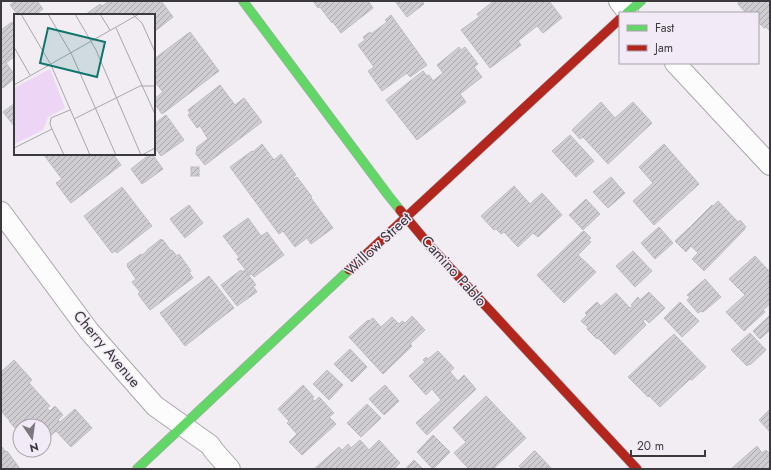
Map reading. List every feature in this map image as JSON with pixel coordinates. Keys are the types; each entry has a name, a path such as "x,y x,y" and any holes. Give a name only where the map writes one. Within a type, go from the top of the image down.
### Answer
{"main road":[{"name":"Camino Pablo","path":"244,1 386,192 430,246 637,469"},
{"name":"Willow Street","path":"137,469 619,17"}],"street":[{"path":"676,64 770,165"},
{"name":"Cherry Avenue","path":"1,212 89,331 158,408 210,445 230,469"}],"building":[{"path":"15,1 37,1 43,9 36,14 17,14 10,5"},
{"path":"109,1 161,1 173,17 155,31 155,14 86,14 100,4 102,6"},
{"path":"313,1 368,1 373,8 341,33 320,7 318,8"},
{"path":"395,1 422,1 424,4 407,17"},
{"path":"494,1 549,1 562,18 543,33 537,26 518,41 521,45 490,68 461,30 479,17 477,14"},
{"path":"738,1 770,1 770,31 759,23 759,12 745,12 738,4"},
{"path":"391,15 427,65 410,77 407,73 382,91 368,71 374,67 358,45 365,40 363,37 370,32 371,34 387,22 385,20"},
{"path":"12,22 14,25 14,57 6,63 14,74 14,79 3,88 1,86 1,30"},
{"path":"190,32 219,71 162,114 155,104 155,98 163,92 155,82 155,58"},
{"path":"459,47 461,50 465,47 478,64 474,67 482,77 460,94 466,102 417,140 386,100 423,71 427,76 429,75 433,81 443,73 437,65"},
{"path":"220,85 235,105 244,98 262,122 205,165 196,154 197,147 208,139 200,126 197,128 188,115 190,113 188,110"},
{"path":"601,102 615,118 633,102 652,123 608,164 583,137 580,139 572,130"},
{"path":"14,104 14,126 3,112"},
{"path":"166,115 184,140 161,156 155,147 155,123"},
{"path":"570,135 594,161 576,177 552,151"},
{"path":"262,144 274,160 281,154 296,175 293,177 294,179 297,177 333,228 311,244 307,238 295,247 283,231 279,234 230,167 252,151 253,152"},
{"path":"664,144 699,184 654,225 633,201 653,183 639,167"},
{"path":"44,155 114,155 121,165 71,203 56,183 62,179"},
{"path":"149,155 153,155 163,169 142,184 131,169"},
{"path":"191,167 199,167 199,176 191,176"},
{"path":"611,177 625,193 608,208 593,192"},
{"path":"514,186 530,204 542,193 562,215 538,237 533,233 518,247 504,232 501,234 496,229 494,230 481,216"},
{"path":"122,187 152,226 117,253 115,251 112,253 84,216"},
{"path":"586,199 600,214 583,230 569,215"},
{"path":"718,201 738,222 740,220 746,227 704,271 692,259 698,253 691,246 686,252 675,241"},
{"path":"189,205 203,223 185,238 170,219"},
{"path":"248,218 261,236 267,232 284,255 254,277 251,274 250,275 237,259 239,257 223,236"},
{"path":"659,227 673,243 655,259 641,243"},
{"path":"584,231 591,238 588,240 591,242 578,255 596,272 564,303 537,275"},
{"path":"161,239 177,256 179,254 191,271 189,272 193,278 150,310 138,294 140,292 132,282 136,279 127,264 141,254 142,255"},
{"path":"633,251 652,271 635,287 616,266"},
{"path":"755,256 768,270 770,270 770,304 763,310 765,312 744,331 726,312 745,295 729,279"},
{"path":"241,270 242,272 245,270 256,285 253,286 257,292 237,306 221,285"},
{"path":"209,276 234,308 185,346 160,313"},
{"path":"705,279 721,297 703,312 701,311 698,313 687,300 690,297 687,295"},
{"path":"649,292 665,308 649,323 645,319 643,321 646,325 615,355 587,329 588,327 581,321 587,315 585,313 597,302 601,306 616,293 630,308 633,306 631,305 638,297 640,300"},
{"path":"680,302 699,321 682,337 664,318"},
{"path":"770,315 770,330 760,339 753,331"},
{"path":"412,316 425,330 410,344 412,346 383,374 349,337 368,320 369,321 373,318 381,327 392,317 399,324 402,321 405,323"},
{"path":"750,333 766,350 747,366 731,350"},
{"path":"674,334 706,367 692,380 690,379 660,407 628,377"},
{"path":"350,349 367,367 352,382 334,364"},
{"path":"438,351 454,368 450,372 458,381 464,375 476,389 427,435 416,423 441,400 432,389 426,395 409,376 425,362 423,360 426,357 428,359"},
{"path":"14,360 32,380 29,383 50,406 47,408 50,411 55,406 63,415 58,420 60,422 75,409 92,428 71,447 56,431 52,434 52,418 12,418 12,425 1,411 1,372"},
{"path":"327,370 343,385 329,400 313,384"},
{"path":"303,385 314,397 312,399 315,401 319,397 334,413 329,417 336,424 302,455 289,442 297,434 287,423 289,421 278,409"},
{"path":"385,385 399,401 384,415 369,399"},
{"path":"486,396 526,438 493,469 469,469 454,453 466,442 453,428"},
{"path":"367,404 381,418 361,437 347,423"},
{"path":"770,409 770,432 759,420"},
{"path":"433,435 450,452 433,469 417,452"},
{"path":"360,440 369,450 379,440 400,463 394,469 314,469 339,447 342,450 348,444 351,448"},
{"path":"1,446 6,452 7,451 20,469 1,469"},
{"path":"757,446 762,453 766,450 769,453 766,457 770,454 770,469 731,469"},
{"path":"534,451 552,469 522,469 519,466"},
{"path":"414,460 423,469 405,469"}],"traffic: fast":[{"path":"243,1 400,210"},
{"path":"628,12 641,1"},
{"path":"137,469 349,270"}],"traffic: jam":[{"path":"349,270 619,20"},
{"path":"400,210 430,246 637,469"}]}
